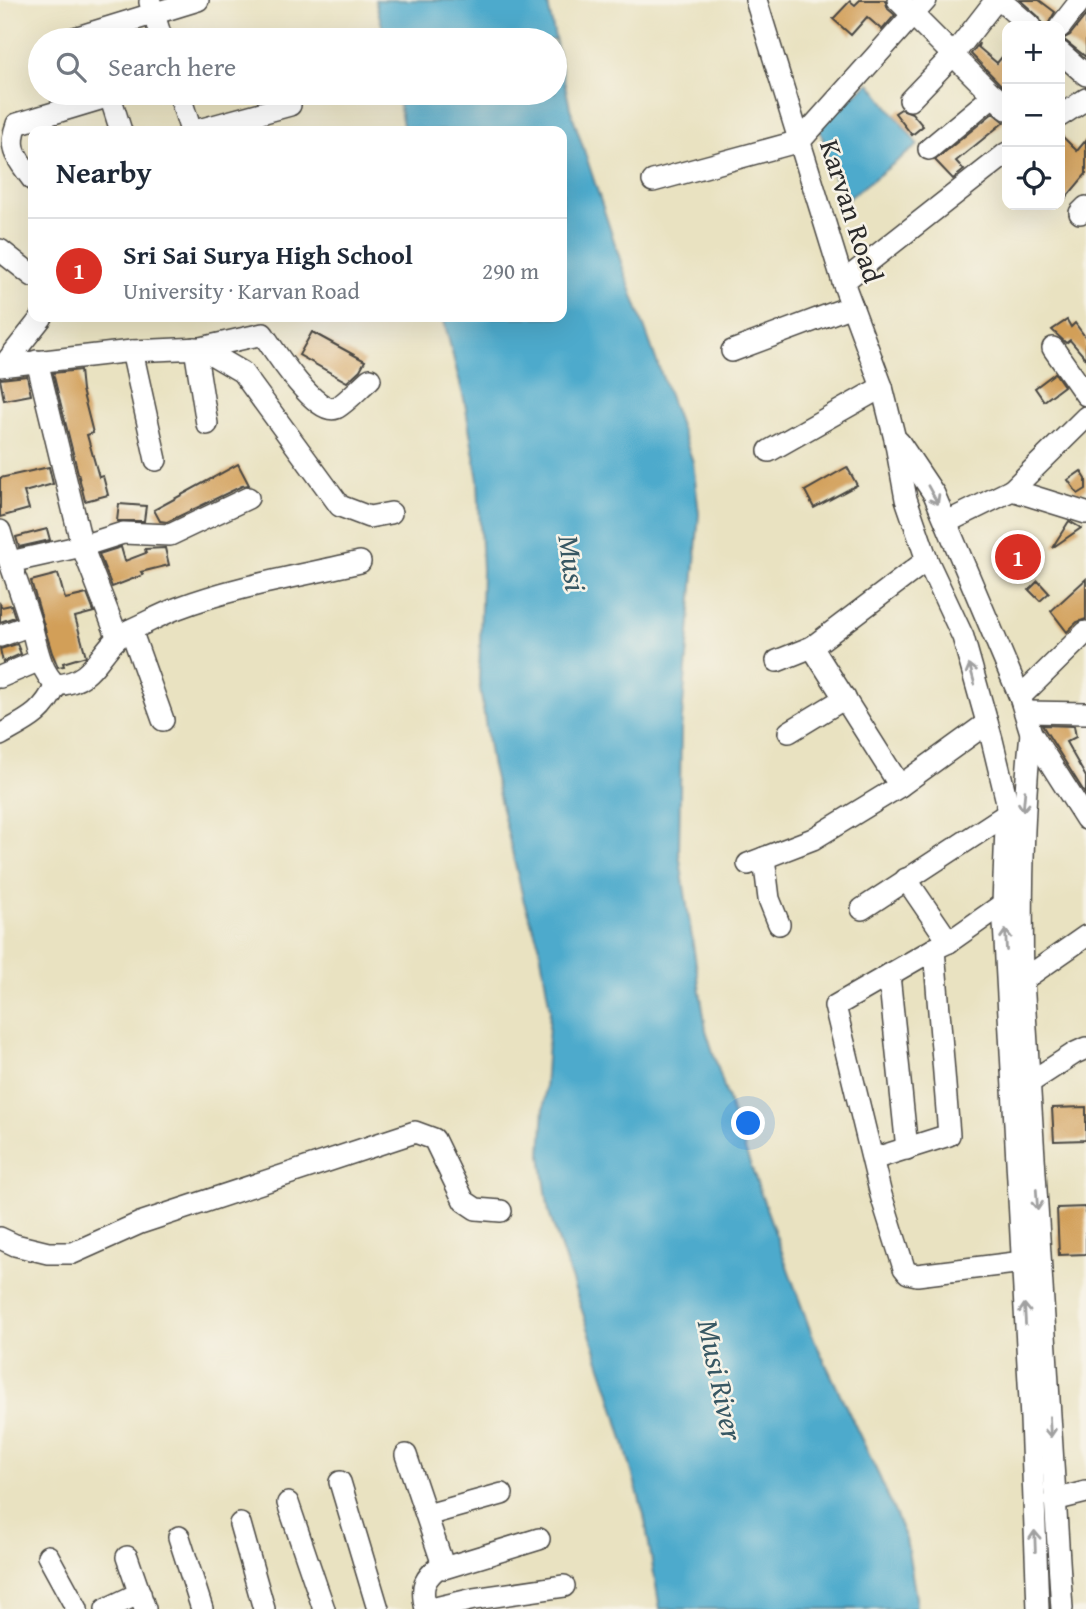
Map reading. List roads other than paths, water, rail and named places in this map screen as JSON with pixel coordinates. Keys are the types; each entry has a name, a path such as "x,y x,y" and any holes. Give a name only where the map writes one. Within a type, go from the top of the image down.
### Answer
{"street":[{"path":"98,28 151,7 198,0"},
{"name":"Karvan Road","path":"756,0 843,282 882,387 895,439 905,499 927,560 962,637 990,731 1007,802 1003,904 1031,1419 1038,1609"},
{"path":"910,100 954,54 998,0 1024,21"},
{"path":"1065,21 1081,0"},
{"path":"653,181 800,141 913,5 954,54 1001,102 929,149"},
{"path":"151,7 158,28"},
{"path":"1065,56 1086,75"},
{"path":"1065,113 1086,99"},
{"path":"28,172 13,148 12,140 17,124 75,105"},
{"path":"113,105 119,126"},
{"path":"183,105 191,126"},
{"path":"212,126 290,105"},
{"path":"843,282 1002,157"},
{"path":"0,250 28,272"},
{"path":"732,352 852,306"},
{"path":"2,365 38,322"},
{"path":"2,365 132,351 198,348 266,326 290,373 327,408 336,408 370,379"},
{"path":"198,348 207,424"},
{"path":"198,348 242,372 340,506 369,517 391,513"},
{"path":"1053,348 1080,370 1086,395"},
{"path":"132,351 156,460"},
{"path":"37,360 82,546 163,720"},
{"path":"769,451 882,387"},
{"path":"947,522 1012,490 1086,417"},
{"name":"Karvan Road","path":"895,439 934,494 947,522 1023,705 1031,733 1086,819"},
{"path":"1012,490 1086,513"},
{"path":"9,577 82,546 123,533 170,535 248,498"},
{"path":"0,533 9,577 31,625 40,660 49,678 56,684 79,681 124,633 177,608 227,593 360,562"},
{"path":"777,661 812,647 927,560"},
{"path":"0,636 31,625"},
{"path":"1023,705 1086,632"},
{"path":"812,647 900,786"},
{"path":"0,677 40,660"},
{"path":"0,734 35,716 56,684"},
{"path":"789,732 845,698"},
{"path":"1023,705 1086,713"},
{"path":"779,924 756,861 813,839 990,731 1010,745 1031,733"},
{"path":"1031,733 1023,806 1023,980 1062,1609"},
{"path":"862,909 1007,814"},
{"path":"873,1159 949,1135 942,946 906,879"},
{"path":"1003,904 942,946 835,1006 881,1195 904,1268 908,1273 917,1275 1023,1262"},
{"path":"1023,980 1086,936"},
{"path":"888,975 907,1149"},
{"path":"1029,1083 1086,1048"},
{"path":"0,1238 15,1245 48,1253 74,1253 140,1223 415,1132 434,1139 464,1201 476,1209 501,1211"},
{"path":"406,1455 444,1568 539,1539"},
{"path":"340,1482 378,1609"},
{"path":"1054,1500 1086,1492"},
{"path":"427,1515 502,1494"},
{"path":"288,1503 324,1609"},
{"path":"240,1524 264,1609"},
{"path":"179,1536 202,1609"},
{"path":"48,1556 77,1609"},
{"path":"106,1609 142,1601 127,1557"},
{"path":"442,1564 426,1578 422,1593 429,1609 483,1604 564,1587"}],"water":[{"path":"375,0 547,0 553,28 383,28"},
{"path":"870,83 918,145 842,203 818,123"},
{"path":"567,94 623,268 693,462 699,514 681,730 679,853 706,1030 737,1128 812,1335 906,1539 916,1609 660,1609 644,1515 609,1390 549,1213 541,1155 550,1009 539,944 524,902 491,762 479,681 482,570 478,480 465,403 444,322 567,322 567,126 403,126 399,105 567,105"}],"place":[{"name":"Sri Sai Surya High School","path":"1018,557"}],"water label":[{"name":"Musi","path":"572,563"},
{"name":"Musi River","path":"720,1380"}]}
